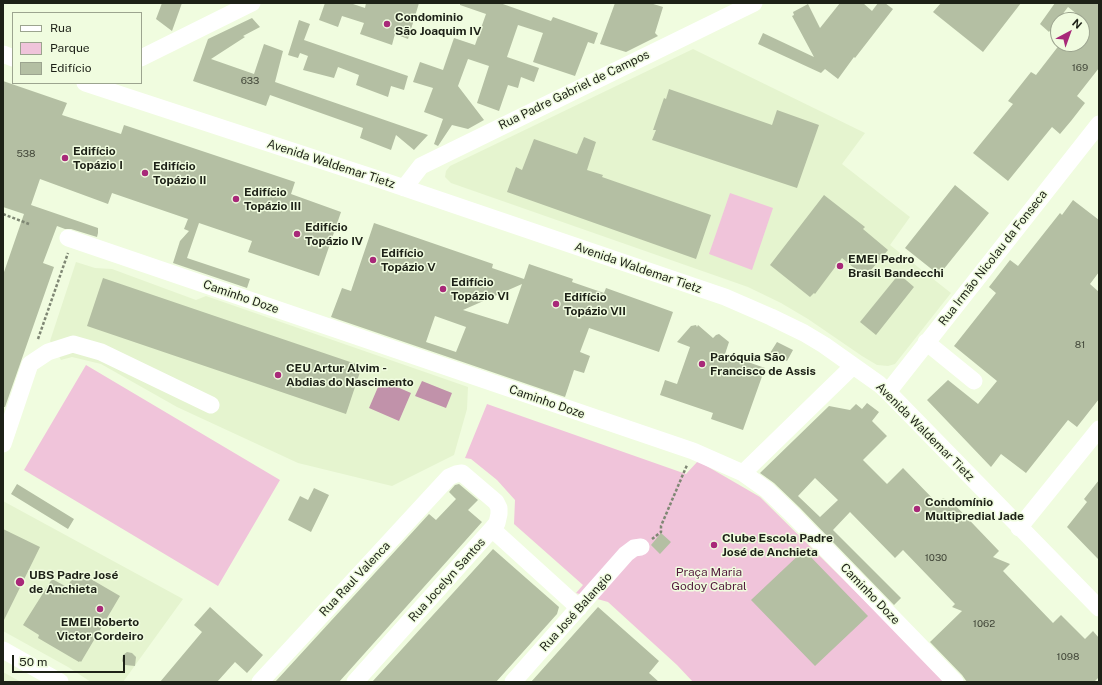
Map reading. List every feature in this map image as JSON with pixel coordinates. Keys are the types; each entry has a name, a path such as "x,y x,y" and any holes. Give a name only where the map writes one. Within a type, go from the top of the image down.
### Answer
{"street":[{"path":"142,58 252,3"},
{"name":"Rua Padre Gabriel de Campos","path":"404,188 421,166 754,3"},
{"name":"Avenida Waldemar Tietz","path":"91,84 109,87 725,297 804,333 888,392 1019,528 1099,608"},
{"name":"Rua Irmão Nicolau da Fonseca","path":"888,392 1099,124"},
{"name":"Caminho Doze","path":"70,239 693,452 743,473 767,490 792,514 955,682"},
{"path":"926,342 974,381"},
{"path":"3,444 30,364 48,352 73,344 101,352 211,405"},
{"path":"743,473 853,366"},
{"path":"1019,528 1099,429"},
{"name":"Rua Raul Valenca","path":"260,682 449,477 462,473 496,502 500,514 497,523 492,529"},
{"name":"Rua Jocelyn Santos","path":"355,682 492,529 579,608"},
{"name":"Rua José Balangio","path":"513,682 626,554 634,548 641,547"},
{"path":"3,650 49,679"}],"path":[{"path":"3,214 29,224"},
{"path":"30,364 70,239"},
{"path":"641,547 661,532 661,526 693,452"}],"shaded area":[{"path":"693,49 865,133 842,164 910,217 890,245 951,293 895,364 888,366 877,365 808,319 781,303 748,287 451,183 445,177 446,171 450,166"},
{"name":"CEU Artur Alvim - Abdias do Nascimento","path":"76,262 95,268 112,269 196,300 206,296 468,387 467,409 454,455 392,486 298,463 177,407 101,364 72,357 61,360 50,341"},
{"path":"381,380 411,393 399,421 369,408"},
{"path":"422,381 452,393 446,408 415,396"},
{"name":"EMEI Roberto Victor Cordeiro","path":"3,501 183,599 123,682 91,682 68,667 3,631"},
{"path":"3,672 21,682 3,682"}],"green space":[{"path":"730,193 773,208 752,270 709,254"},
{"path":"86,365 280,480 218,586 24,470"},
{"name":"Praça Maria Godoy Cabral","path":"487,404 686,474 698,461 760,497 947,682 693,682 677,665 608,602 576,593 583,585 514,524 515,500 497,480 471,459 465,458"}],"building":[{"path":"162,3 182,3 172,31 156,19"},
{"path":"325,3 350,3 365,8 366,3 419,3 408,39 395,34 392,45 360,34 364,23 342,16 338,27 319,20"},
{"path":"460,3 500,3 551,21 553,17 598,33 594,44 588,42 575,76 533,62 543,33 518,25 507,57 539,68 534,82 521,77 518,88 508,85 499,111 477,103 489,66 468,59 458,86 484,120 468,129 452,125 438,146 434,144 443,119 424,112 433,88 413,82 420,62 443,70 454,38 475,45 486,14 460,5"},
{"path":"615,3 650,3 663,7 655,33 658,36 626,52 600,44"},
{"path":"840,3 863,3 872,11 878,3 885,3 893,9 838,79 825,69 821,73 758,44 763,33 814,57 792,16 794,15 793,12 808,4 820,28"},
{"path":"941,3 1021,3 983,52 933,12"},
{"path":"1055,3 1099,3 1099,68 1077,96 1085,103 1071,121 1060,134 1052,127 1008,181 973,153 1013,104 1008,101 1031,72 1036,75 1054,52 1090,52 1090,12 1074,12 1068,7 1064,12 1050,12 1049,32 1040,24"},
{"path":"252,18 260,27 243,36 245,37 211,59 254,74 264,44 283,51 275,82 428,135 414,150 396,135 391,150 360,138 363,128 270,95 266,106 193,81 208,39"},
{"path":"299,20 310,24 304,40 408,76 404,90 391,86 388,97 356,85 359,75 338,67 334,78 303,70 308,56 300,53 298,58 288,55"},
{"path":"3,81 67,103 62,115 121,134 124,125 295,182 291,194 341,212 319,276 248,252 252,241 199,223 187,258 250,279 247,288 173,263 180,241 189,231 184,229 188,219 112,193 108,204 40,179 31,205 98,228 98,233 97,237 57,226 43,263 54,267 5,407 3,407 3,275 24,214 3,207"},
{"path":"669,89 772,125 777,110 819,125 797,188 652,140 656,130 653,130 664,98 666,99"},
{"path":"584,137 596,142 587,170 603,175 602,177 711,215 696,259 507,192 516,167 522,170 534,139 577,154"},
{"path":"955,185 989,213 939,275 905,248"},
{"path":"824,195 865,227 863,229 888,250 865,277 842,258 815,294 814,293 810,297 770,265"},
{"path":"1073,200 1099,220 1099,272 1090,284 1099,292 1099,399 1077,427 1068,420 1026,473 1001,454 991,467 927,400 948,380 978,404 997,381 954,346 996,293 989,287 1010,260 1018,266 1060,213 1062,215"},
{"path":"374,223 493,264 492,268 524,279 529,264 573,279 572,282 604,293 606,288 673,312 659,352 589,328 580,352 590,356 584,373 574,370 565,397 331,317 342,288 351,291","holes":["522,284 508,324 463,310","435,316 466,327 456,352 426,342"]},
{"path":"899,274 914,287 876,335 860,322"},
{"path":"103,278 362,366 346,414 87,326"},
{"path":"696,325 697,327 698,325 713,338 719,334 729,342 725,354 765,368 743,430 711,419 713,413 660,395 665,380 677,384 690,347 677,342 691,326"},
{"path":"777,342 793,350 787,361 781,358 779,359 770,353"},
{"path":"867,403 879,412 872,421 887,436 863,460 887,484 903,468 937,503 943,498 952,502 999,551 993,557 1010,564 1003,571 1053,623 1061,615 1085,639 1093,631 1099,638 1099,677 1094,682 967,682 930,642 962,611 952,607 955,604 903,550 895,558 850,512 833,530 901,598 894,605 799,507 774,483 760,473 829,406 850,410 856,404 862,409","holes":["815,478 838,500 820,517 798,496"]},
{"path":"1099,480 1099,560 1067,527 1087,502 1084,499"},
{"path":"17,484 74,519 68,529 11,494"},
{"path":"459,484 478,500 468,510 482,522 339,682 275,682 429,514 436,520 456,499 449,492 455,485"},
{"path":"314,488 329,495 311,532 288,520 300,496 308,500"},
{"path":"3,529 40,547 3,622"},
{"path":"661,533 671,542 660,554 651,545"},
{"path":"493,549 559,607 557,614 496,682 372,682"},
{"path":"804,550 868,616 815,666 751,600"},
{"path":"77,571 120,596 81,662 38,638 39,635 23,625 52,579 67,587"},
{"path":"210,607 263,655 247,673 235,662 217,682 160,682 202,632 194,625"},
{"path":"598,607 659,661 649,673 659,682 531,682"},
{"path":"127,652 132,653 136,657 135,666 125,665 122,661 123,655"}],"place":[{"name":"Condominio São Joaquim IV","path":"387,24"},
{"name":"Edifício Topázio I","path":"65,158"},
{"name":"Edifício Topázio II","path":"145,173"},
{"name":"Edifício Topázio III","path":"236,199"},
{"name":"Edifício Topázio IV","path":"297,234"},
{"name":"Edifício Topázio V","path":"373,260"},
{"name":"EMEI Pedro Brasil Bandecchi","path":"840,266"},
{"name":"Edifício Topázio VI","path":"443,289"},
{"name":"Edifício Topázio VII","path":"556,304"},
{"name":"Paróquia São Francisco de Assis","path":"702,364"},
{"name":"CEU Artur Alvim - Abdias do Nascimento","path":"278,375"},
{"name":"Condomínio Multipredial Jade","path":"917,509"},
{"name":"Clube Escola Padre José de Anchieta","path":"714,545"},
{"name":"UBS Padre José de Anchieta","path":"20,582"},
{"name":"EMEI Roberto Victor Cordeiro","path":"100,609"}]}
